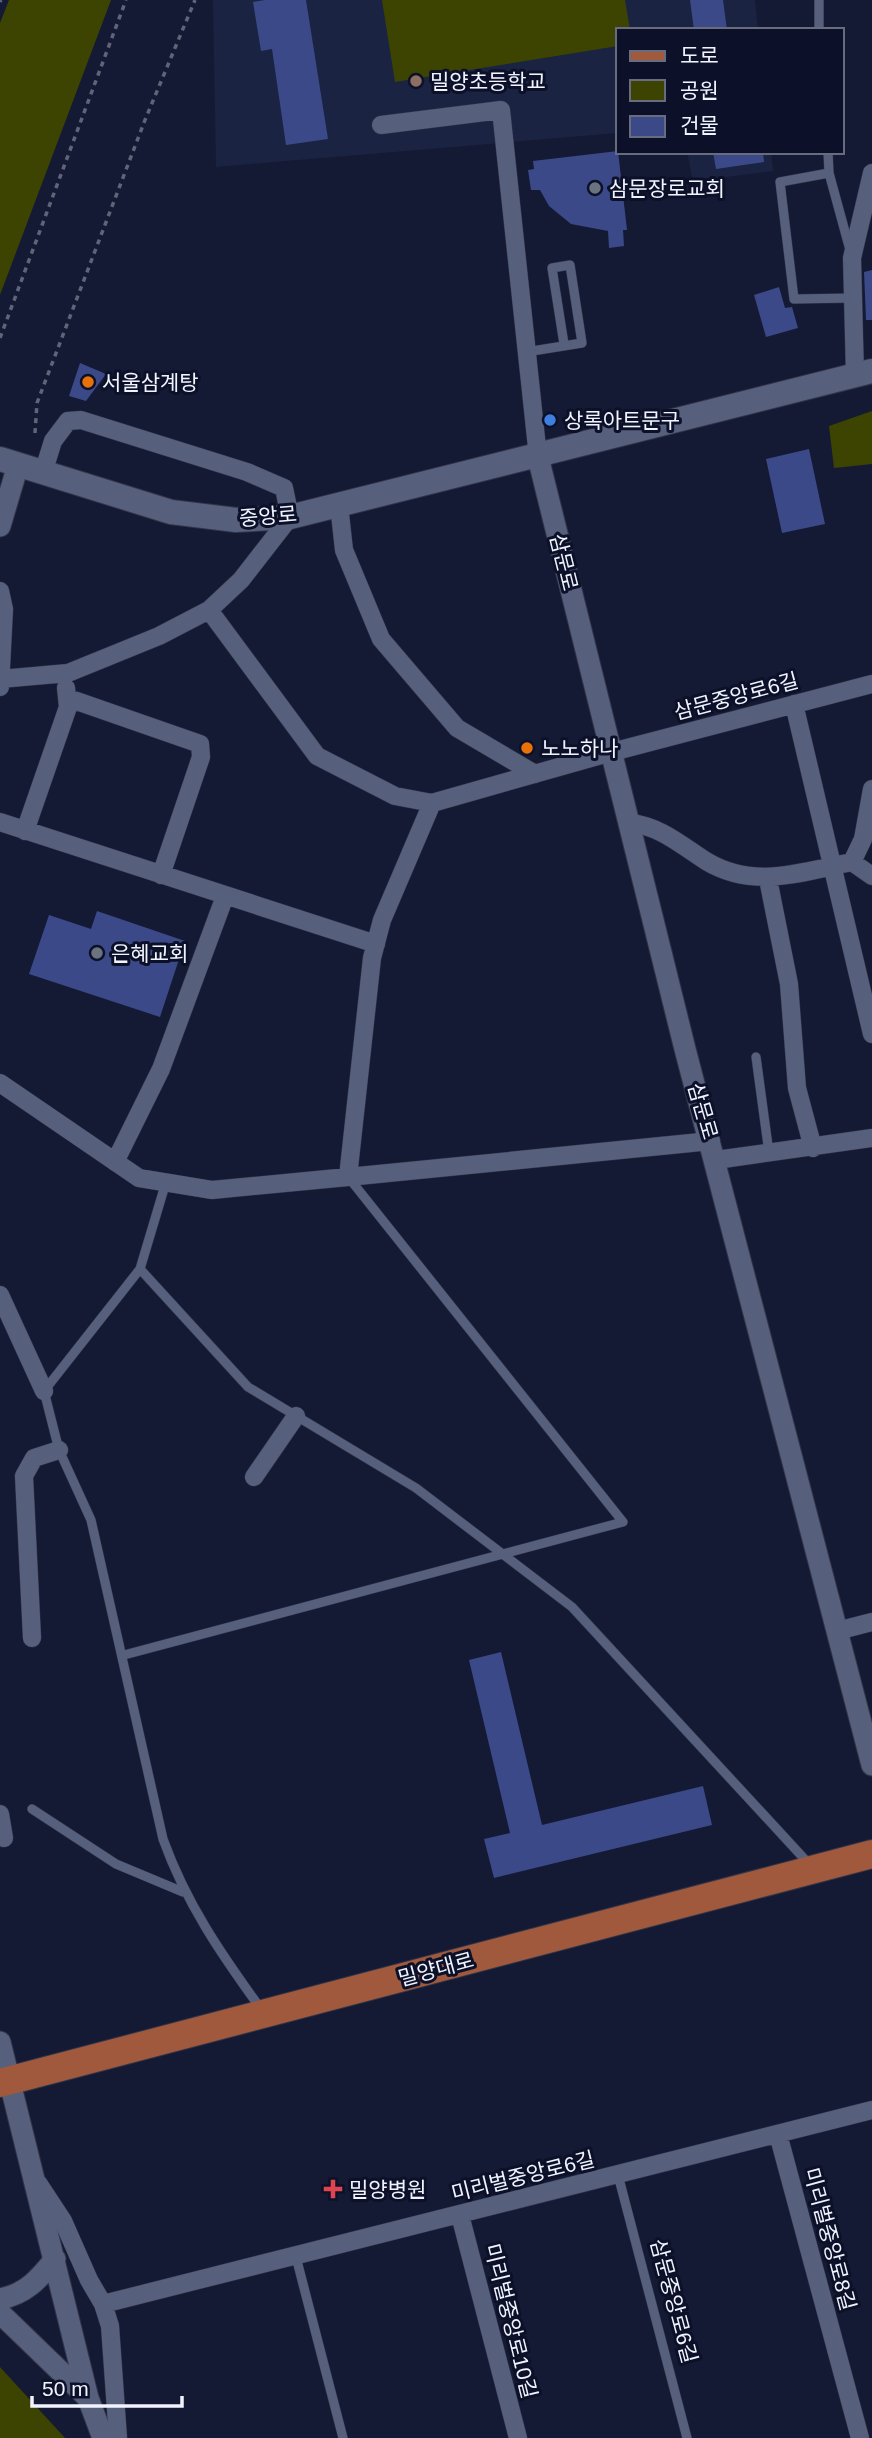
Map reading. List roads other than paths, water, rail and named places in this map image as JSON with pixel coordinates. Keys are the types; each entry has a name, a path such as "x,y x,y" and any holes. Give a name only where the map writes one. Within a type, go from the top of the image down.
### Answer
{"main road":[{"name":"중앙로","path":"24,467 171,512 236,520 290,517 538,457 863,373"},
{"name":"밀양대로","path":"6,2082 872,1854"}],"street":[{"path":"381,125 501,110 538,457"},
{"path":"863,373 853,298 852,258 872,173"},
{"path":"0,526 24,467 53,441 68,421 81,420 247,472 284,488 290,517 241,580 209,610 159,636 62,674 0,682 4,609 0,591"},
{"name":"삼문로","path":"538,457 685,1049 714,1150 872,1765"},
{"path":"339,505 344,550 381,639 457,728 535,774"},
{"path":"209,610 317,756 396,796 432,803 382,920 376,944 348,1177"},
{"path":"25,831 52,758 68,698 62,674"},
{"name":"삼문중앙로6길","path":"432,803 612,751 872,684"},
{"path":"68,698 200,744 201,757 161,875"},
{"path":"794,704 872,1034"},
{"path":"852,862 863,839 872,789"},
{"path":"0,822 376,944"},
{"path":"630,823 647,825 708,862 745,877 768,879 852,862 872,876"},
{"path":"768,879 789,984 797,1088 813,1148"},
{"path":"115,1162 161,1069 225,896"},
{"path":"0,1083 139,1178 212,1190 348,1177 714,1150 769,1153 872,1138"},
{"path":"0,1295 44,1391"},
{"path":"254,1477 296,1416"},
{"path":"32,1638 24,1476 34,1458 59,1450"},
{"path":"837,1631 872,1622"},
{"path":"0,1814 4,1839"},
{"path":"0,2042 6,2082 36,2180 88,2399 103,2438"},
{"name":"미리벌중앙로6길","path":"103,2304 872,2110"},
{"name":"미리벌중앙로8길","path":"778,2134 860,2438"},
{"path":"36,2180 63,2221 89,2280 103,2304 110,2326 118,2438"},
{"name":"미리벌중앙로10길","path":"460,2215 518,2438"},
{"path":"0,2299 19,2295 40,2278 55,2259"},
{"path":"0,2313 88,2399"}],"lane":[{"path":"819,0 819,28"},
{"path":"828,154 829,173 852,258"},
{"path":"829,173 780,182 794,299 853,298"},
{"path":"526,352 582,342 570,265 552,268 564,344"},
{"path":"756,1057 769,1153"},
{"path":"124,1655 623,1522 348,1177"},
{"path":"166,1182 140,1269 44,1391 59,1450 91,1520 124,1655 163,1839 184,1893 224,1959 265,2014"},
{"path":"140,1269 248,1387 416,1488 572,1607 813,1869"},
{"path":"32,1809 116,1864 184,1893"},
{"name":"삼문중앙로6길","path":"618,2175 687,2438"},
{"path":"296,2257 343,2438"}],"place":[{"name":"밀양초등학교","path":"416,81"},
{"name":"삼문장로교회","path":"595,188"},
{"name":"서울삼계탕","path":"88,382"},
{"name":"상록아트문구","path":"550,420"},
{"name":"노노하나","path":"527,748"},
{"name":"은혜교회","path":"97,953"},
{"name":"밀양병원","path":"333,2189"}]}
